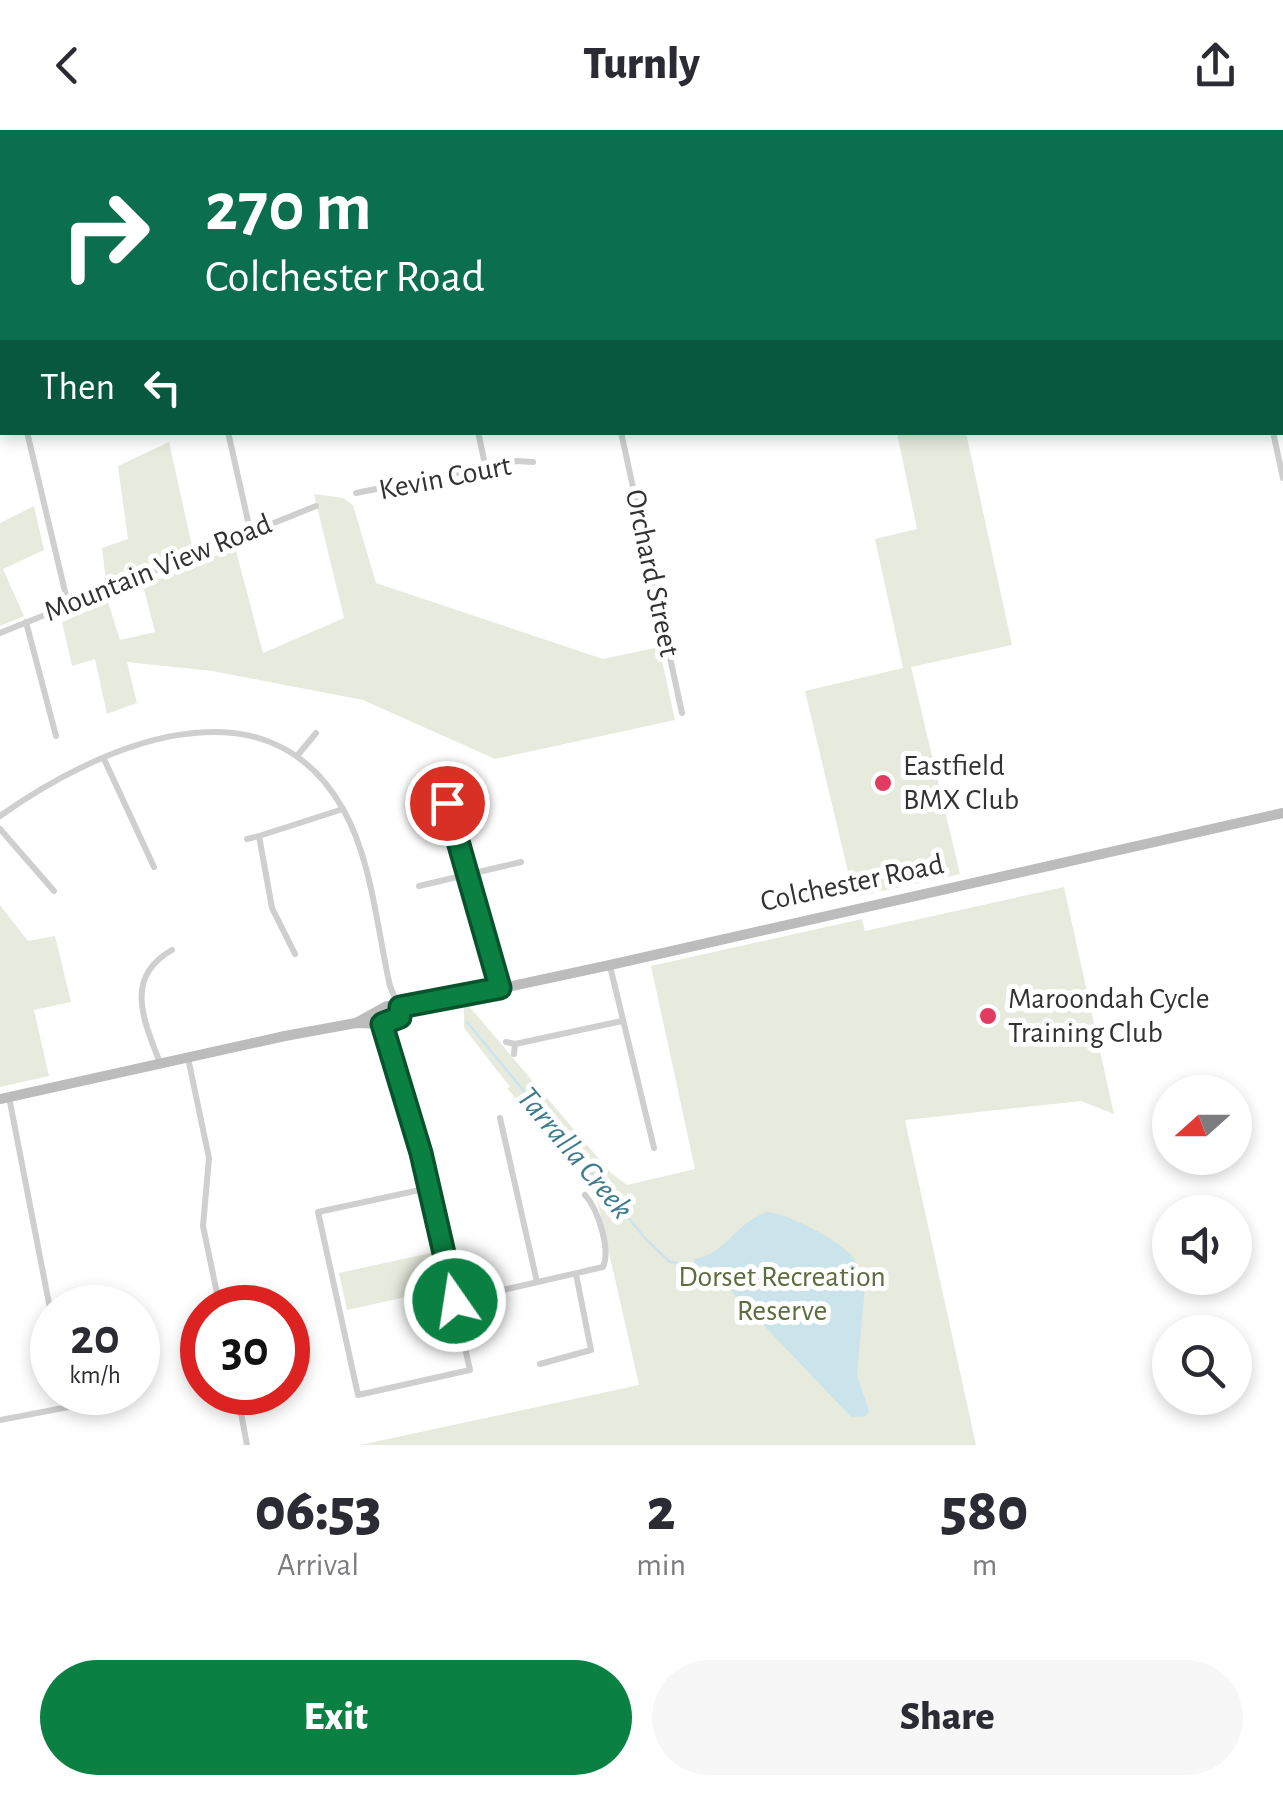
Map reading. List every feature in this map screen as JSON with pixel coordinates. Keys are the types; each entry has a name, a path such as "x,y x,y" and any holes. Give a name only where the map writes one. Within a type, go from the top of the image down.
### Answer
{"main road":[{"name":"Colchester Road","path":"5,1098 356,1023 1283,813"}],"street":[{"path":"27,435 68,604"},
{"path":"229,435 250,530"},
{"path":"479,435 486,469"},
{"name":"Orchard Street","path":"622,435 682,713"},
{"path":"1274,435 1283,478"},
{"name":"Kevin Court","path":"356,494 533,462"},
{"name":"Mountain View Road","path":"0,632 316,506"},
{"path":"26,622 56,736"},
{"path":"0,816 65,775 159,737 204,730 257,738 297,756 343,809 358,841 390,986 388,1041 429,1188 470,1370 358,1395 318,1212 429,1188"},
{"path":"297,756 316,733"},
{"path":"104,759 154,867"},
{"path":"440,772 464,876 488,933 500,988"},
{"path":"248,839 316,821 343,809"},
{"path":"0,829 54,891"},
{"path":"258,836 272,908 293,942 295,954"},
{"path":"419,886 521,862"},
{"path":"161,1064 141,983 149,966 172,950"},
{"path":"610,965 654,1148"},
{"path":"514,1054 510,1043 622,1021"},
{"path":"188,1058 209,1158 203,1226 215,1285"},
{"path":"5,1098 45,1285"},
{"path":"500,1118 537,1282"},
{"path":"455,1301 600,1269 606,1260 594,1204 586,1195"},
{"path":"540,1364 591,1350 576,1274"},
{"path":"0,1420 30,1414"},
{"path":"241,1415 247,1445"}],"green space":[{"path":"897,435 966,435 1012,645 911,667 960,874 854,897 805,691 903,668 875,539 917,529"},
{"path":"169,442 192,546 106,582 102,548 128,539 118,466"},
{"path":"314,494 343,498 353,505 376,583 603,659 659,647 675,720 495,759 363,700 212,671 127,662 137,703 107,714 95,659 72,666 62,622 108,602 120,640 155,632 143,586 235,547 263,653 344,618"},
{"path":"34,506 44,550 3,569 24,616 0,626 0,523"},
{"name":"Dorset Recreation Reserve","path":"1064,887 1114,1114 1081,1101 905,1120 976,1445 360,1445 639,1385 595,1191 507,1088 510,1087 464,1028 464,1006 468,1005 611,1173 627,1185 695,1169 651,966 862,919 865,931"},
{"path":"0,905 28,941 55,936 71,1002 34,1010 49,1076 0,1087"},
{"path":"435,1252 443,1289 347,1310 339,1273"}],"water":[{"path":"767,1212 825,1235 852,1256 858,1266 865,1286 857,1375 869,1411 866,1416 851,1417 710,1269 704,1265 695,1269 694,1259 714,1251"}],"waterway":[{"name":"Tarralla Creek","path":"467,1022 645,1238 670,1262 694,1265"}],"place":[{"name":"Eastfield BMX Club","path":"883,783"},
{"name":"Maroondah Cycle Training Club","path":"988,1016"}],"route":[{"path":"447,803 464,876 488,933 500,988 400,1007 400,1017 382,1024 421,1153 455,1301"}]}
